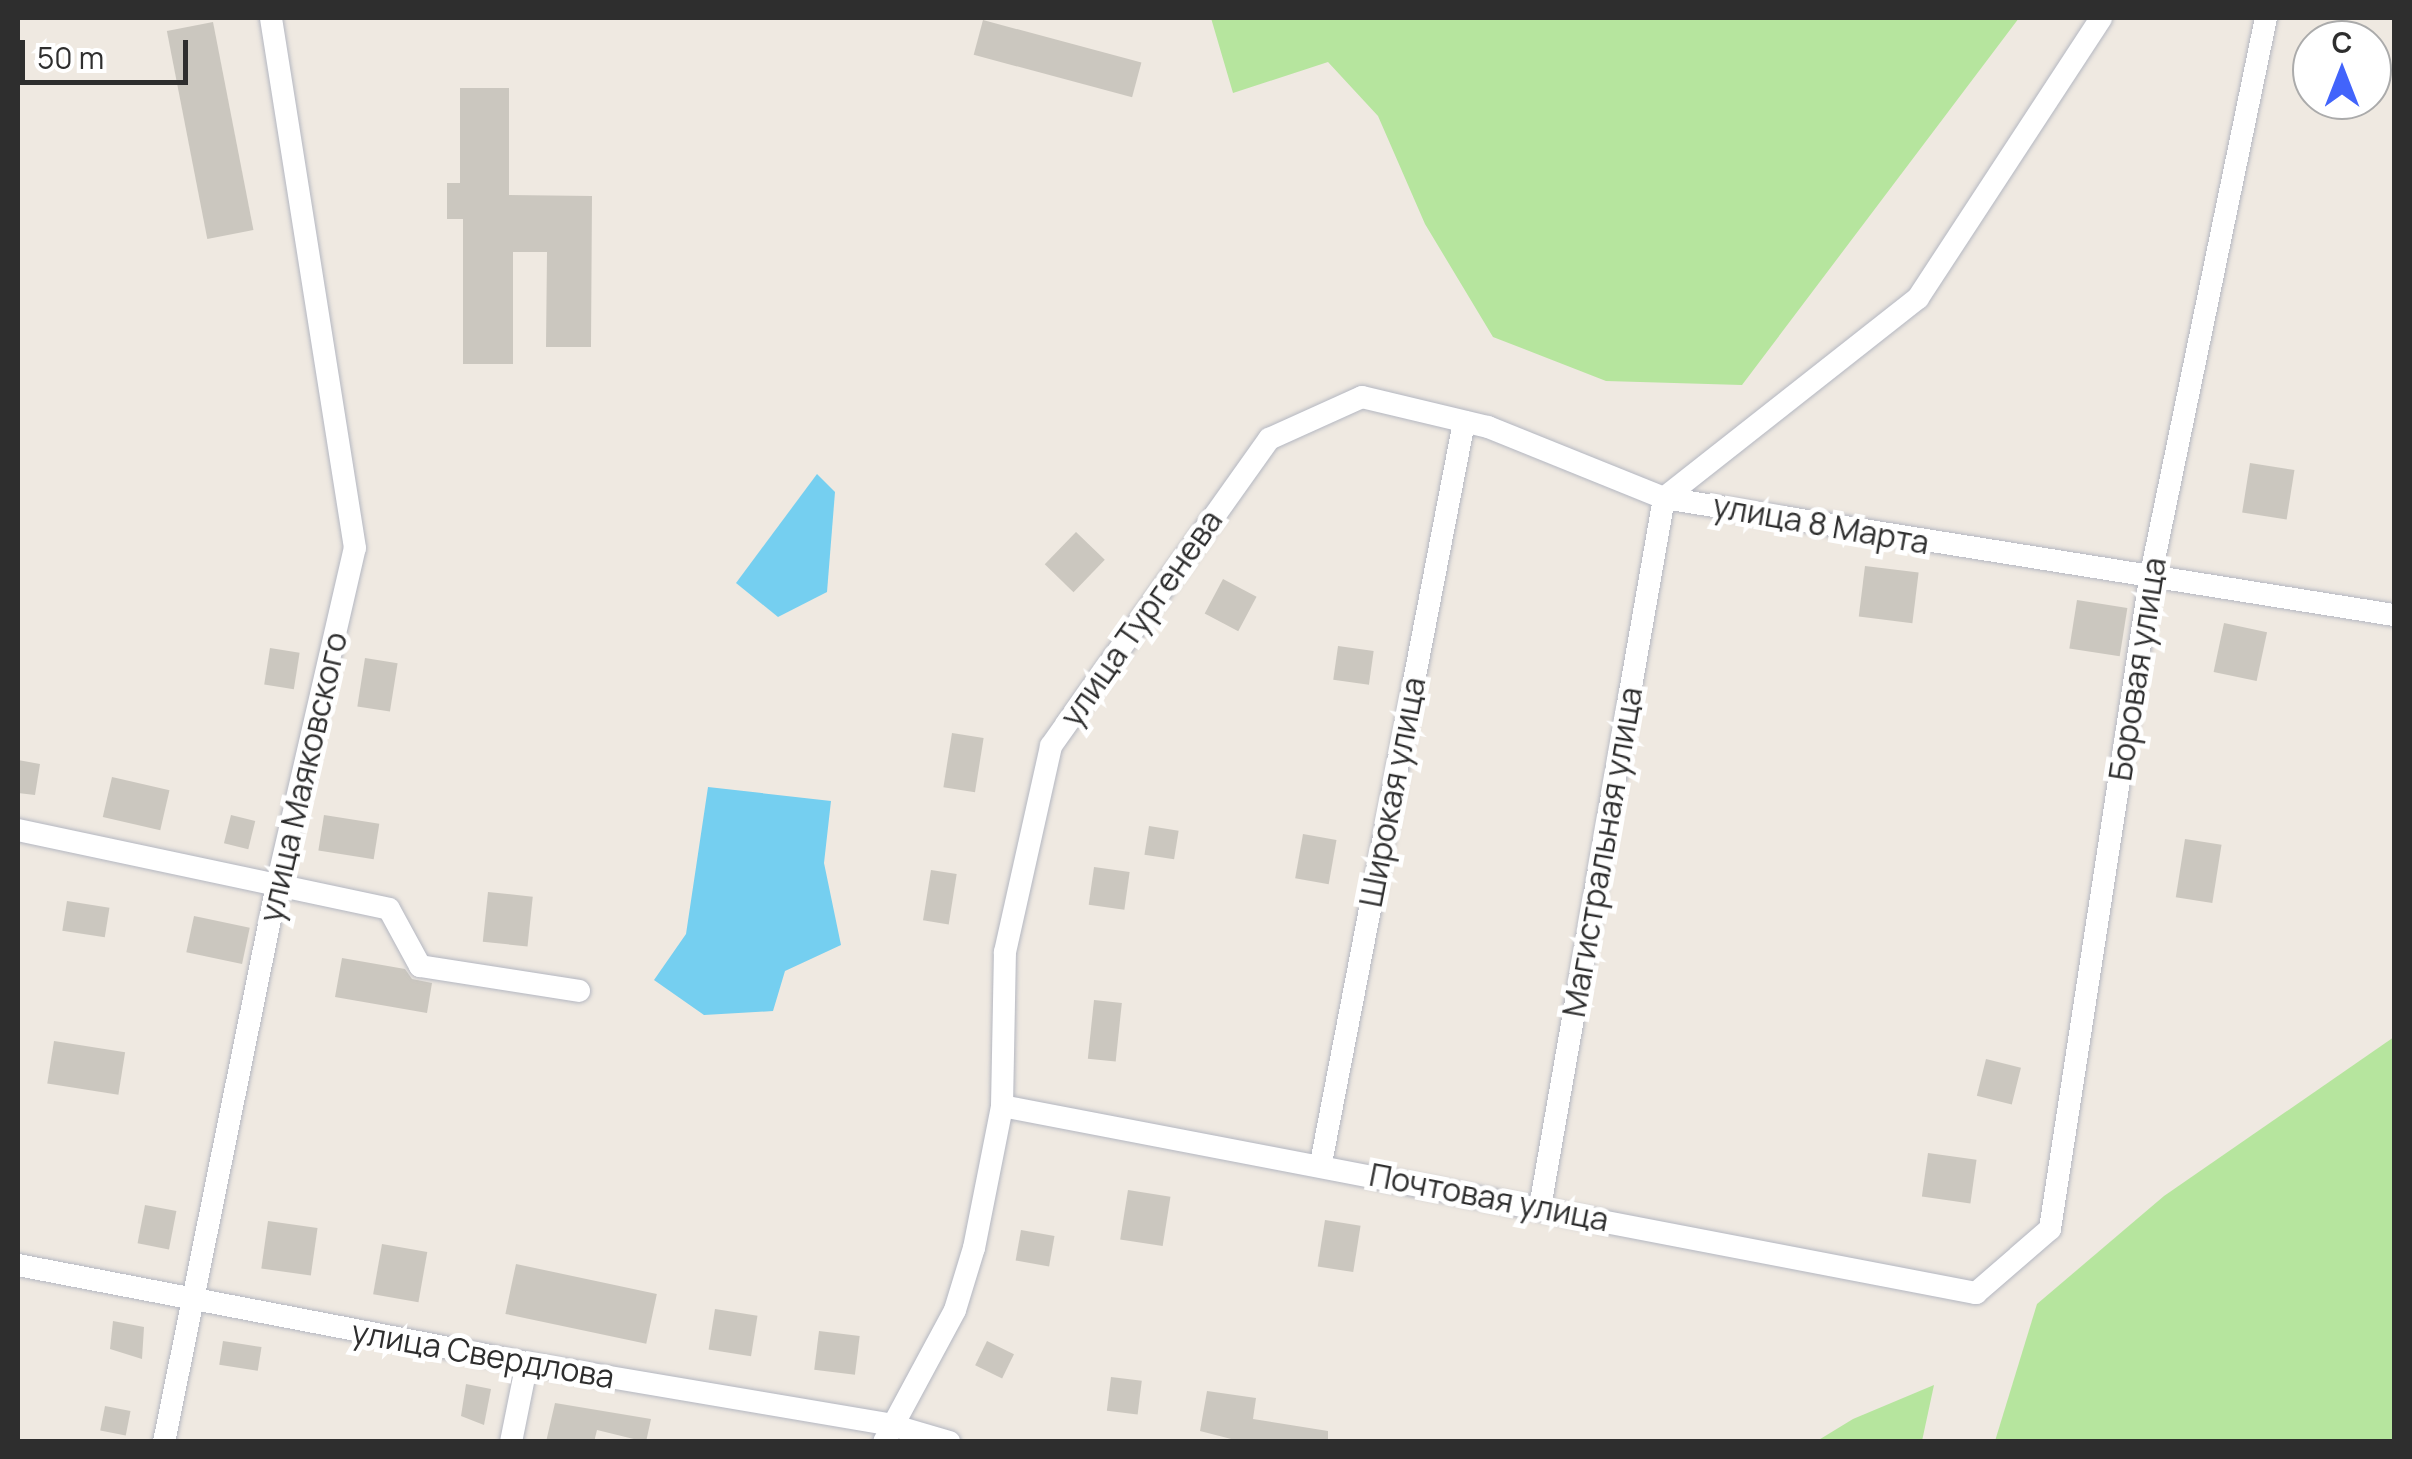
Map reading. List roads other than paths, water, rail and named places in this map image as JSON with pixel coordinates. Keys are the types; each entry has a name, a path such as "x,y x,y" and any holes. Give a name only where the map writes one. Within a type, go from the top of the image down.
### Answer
{"street":[{"name":"улица Маяковского","path":"164,1442 198,1300 277,885 355,548 282,110 271,18"},
{"path":"1664,498 1918,298 2102,18"},
{"name":"Боровая улица","path":"1976,1293 2050,1229 2150,579 2266,18"},
{"name":"улица 8 Марта","path":"1269,439 1362,397 1464,422 1664,498 2150,579 2394,615"},
{"name":"Широкая улица","path":"1320,1163 1464,422"},
{"name":"улица Тургенева","path":"886,1433 956,1310 1002,1106 1005,952 1051,746 1269,439"},
{"name":"Магистральная улица","path":"1540,1207 1664,498"},
{"path":"18,830 389,909 420,966 579,991"},
{"name":"Почтовая улица","path":"1002,1106 1320,1163 1976,1293"},
{"name":"улица Свердлова","path":"18,1266 949,1442"},
{"path":"510,1442 528,1364"}],"water":[{"path":"817,474 835,492 827,592 778,617 736,583"},
{"path":"708,787 831,801 824,863 841,945 785,971 773,1011 704,1015 654,980 686,934"}]}
